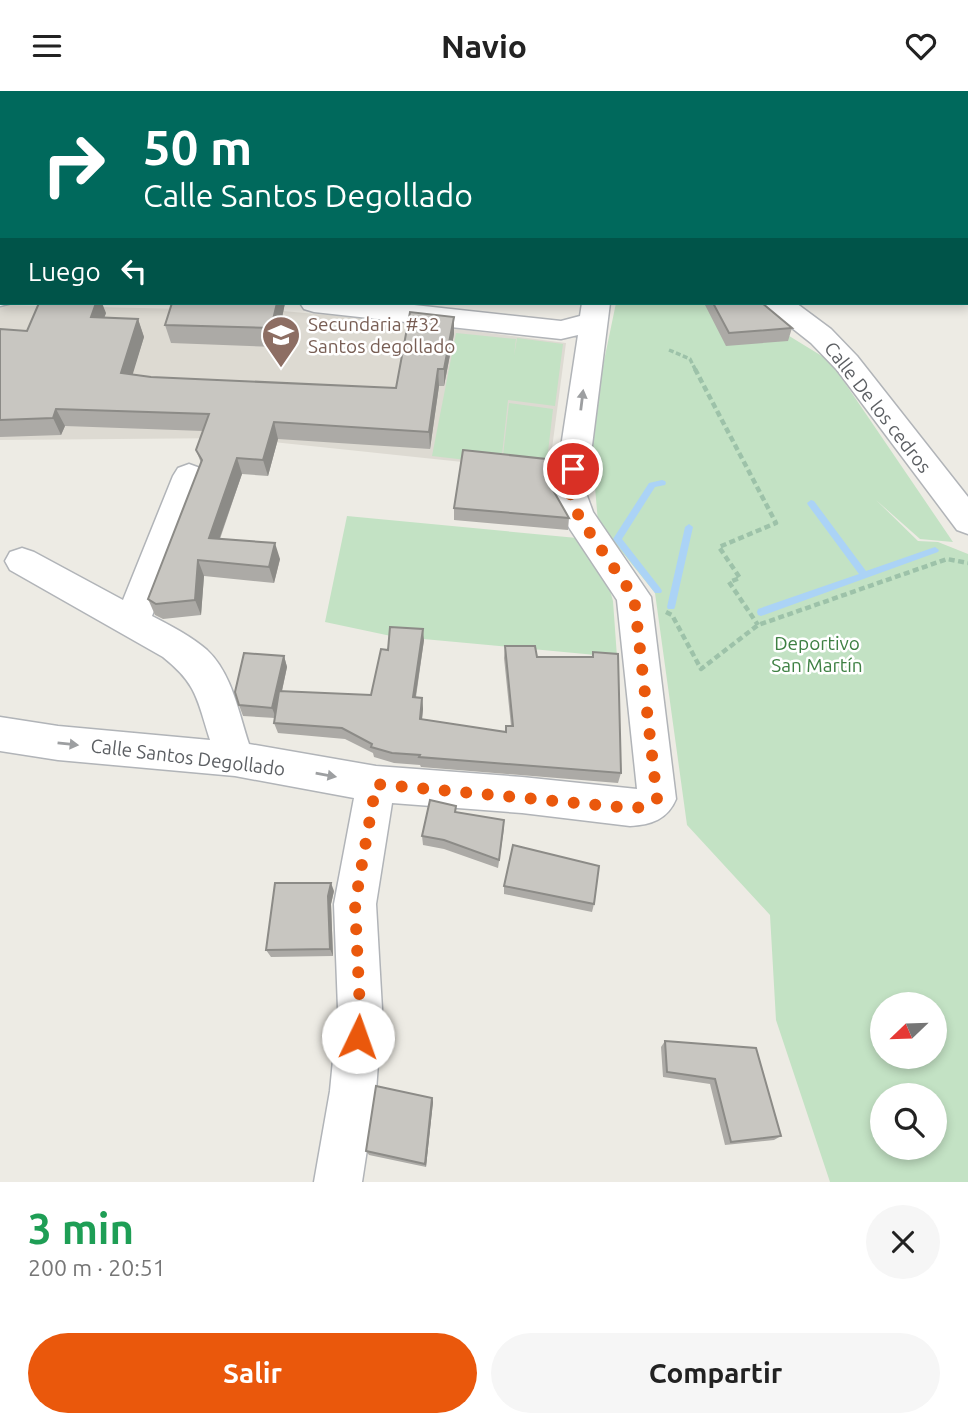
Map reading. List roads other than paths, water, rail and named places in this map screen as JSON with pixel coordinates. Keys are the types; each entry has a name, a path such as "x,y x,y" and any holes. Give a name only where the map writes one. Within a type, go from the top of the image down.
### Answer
{"street":[{"path":"332,305 561,330 594,312"},
{"name":"Calle De los cedros","path":"781,305 821,336 847,363 968,521"},
{"name":"Calle Santos Degollado","path":"0,734 58,743 235,759 376,784 644,807 657,799 634,597 579,517 570,493 594,312"},
{"path":"132,622 189,476"},
{"path":"22,561 132,622 196,662 209,679 235,759"},
{"path":"338,1182 353,1091 360,1010 355,904 376,784"}],"waterway":[{"path":"658,591 617,539 652,485 662,483"},
{"path":"811,503 864,575"},
{"path":"671,607 689,527"},
{"path":"864,575 935,550"},
{"path":"761,612 864,575"}],"place":[{"name":"Secundaria #32 Santos degollado","path":"281,369"}],"park label":[{"name":"Deportivo San Martín","path":"817,654"}]}
